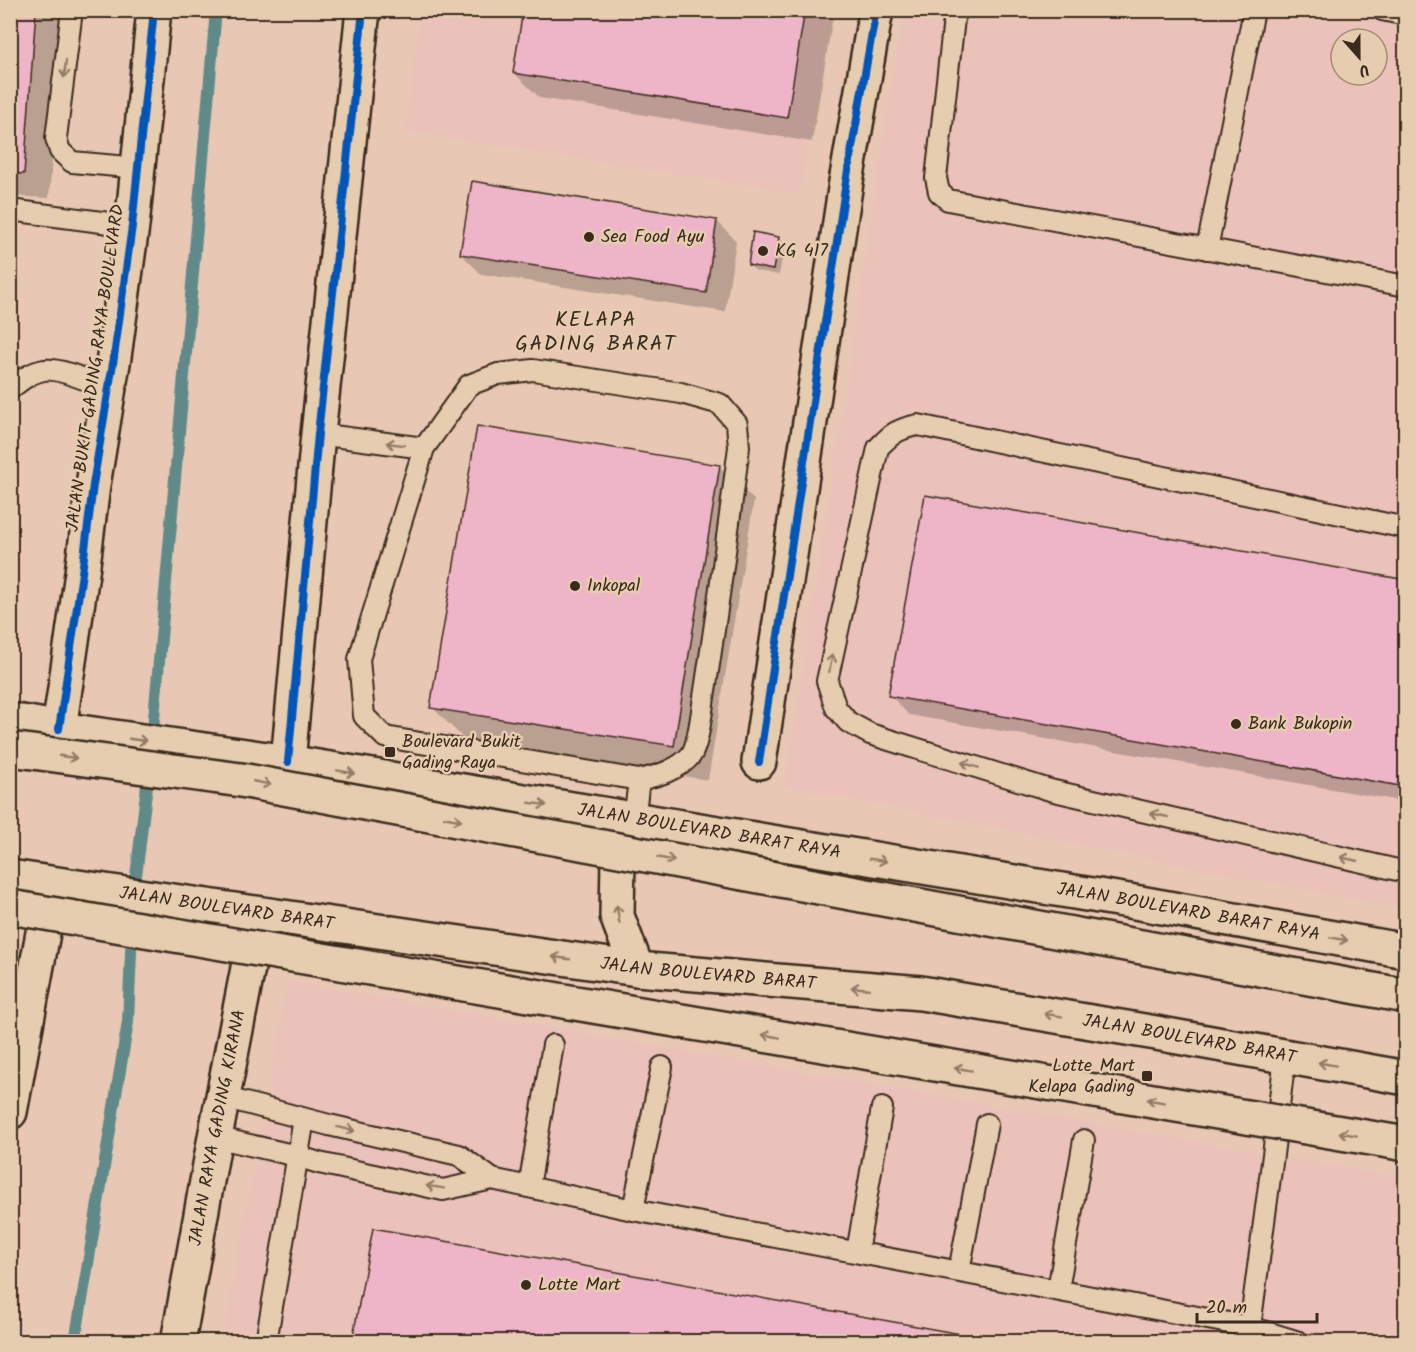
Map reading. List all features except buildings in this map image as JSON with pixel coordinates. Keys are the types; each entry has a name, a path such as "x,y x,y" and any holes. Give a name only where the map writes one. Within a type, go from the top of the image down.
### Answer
{"main road":[{"name":"JALAN BUKIT GADING RAYA BOULEVARD","path":"70,731 82,573 130,240 154,10"},
{"path":"288,762 318,434 363,10"},
{"path":"759,762 846,182 876,10"},
{"name":"JALAN BOULEVARD BARAT RAYA","path":"10,720 70,731 288,762 1129,901 1406,951"},
{"path":"10,749 241,780 1406,996"},
{"path":"634,820 618,859 616,916 637,969"},
{"name":"JALAN BOULEVARD BARAT","path":"10,877 637,969 921,993 1145,1030 1406,1078"},
{"path":"10,1112 52,883"},
{"path":"10,907 1406,1144"},
{"name":"JALAN RAYA GADING KIRANA","path":"178,1341 259,914"}],"lane":[{"path":"72,10 56,138 60,151 72,162 139,168"},
{"path":"955,10 936,178 939,192 948,200 1406,286"},
{"path":"1206,249 1254,10"},
{"path":"1382,10 1406,15"},
{"path":"10,210 130,240"},
{"path":"10,389 23,379 45,370 68,373 109,389"},
{"path":"533,370 681,393 720,404 737,424 739,447 712,647 693,753 681,765 639,780 385,737 364,716 359,659 424,448 469,386 498,374 533,370"},
{"path":"1406,528 918,425 902,428 888,436 878,448 827,681 836,708 848,722 870,734 1050,790 1406,872"},
{"path":"318,434 424,448"},
{"path":"634,820 639,780"},
{"path":"10,913 47,918"},
{"path":"529,1187 553,1045"},
{"path":"1249,1334 1285,1057"},
{"path":"633,1210 662,1067"},
{"path":"223,1097 304,1119 459,1155 492,1179 633,1210 1058,1290 1249,1334 1299,1341"},
{"path":"857,1252 882,1108"},
{"path":"266,1341 304,1119"},
{"path":"959,1271 987,1124"},
{"path":"215,1137 443,1190 492,1179"},
{"path":"1058,1290 1084,1140"}],"shaded area":[{"path":"421,11 831,11 800,194 405,132"},
{"path":"903,11 1405,11 1405,910 785,787"},
{"path":"11,940 38,944 11,1111"},
{"path":"288,981 1405,1178 1405,1341 222,1342"}],"waterway":[{"path":"152,741 216,10"},
{"path":"134,893 149,768"},
{"path":"75,1342 128,1022 132,929"}],"cycle path":[{"path":"59,729 132,226 154,10"},
{"path":"288,762 318,434 363,10"},
{"path":"759,762 846,182 876,10"}],"place":[{"name":"Sea Food Ayu","path":"589,237"},
{"name":"KG 417","path":"763,251"},
{"name":"Inkopal","path":"575,586"},
{"name":"Bank Bukopin","path":"1236,724"},
{"name":"Boulevard Bukit Gading Raya","path":"390,752"},
{"name":"Lotte Mart Kelapa Gading","path":"1147,1076"},
{"name":"Lotte Mart","path":"526,1285"}],"district":[{"name":"KELAPA GADING BARAT","path":"596,332"}]}
